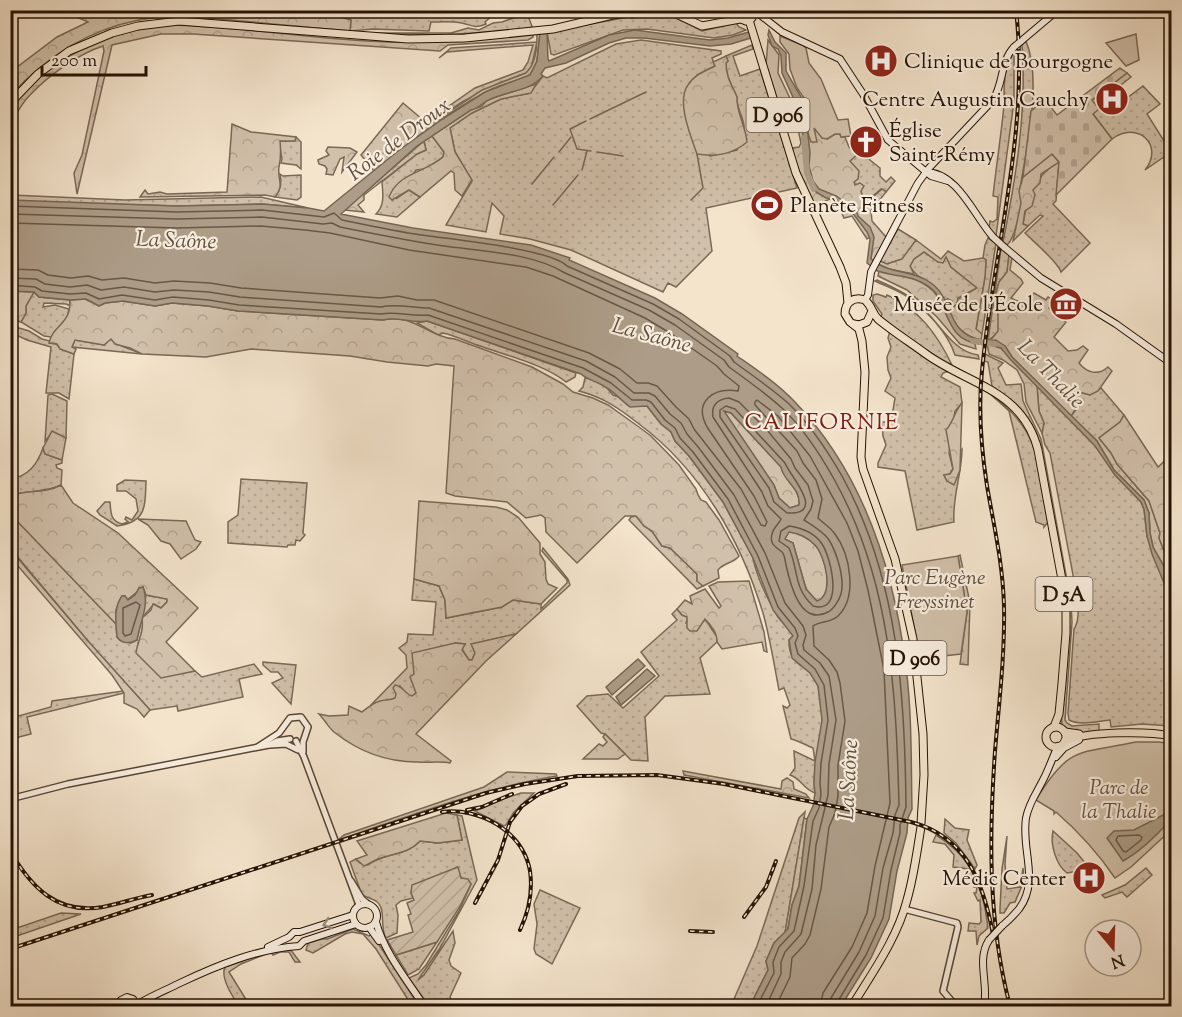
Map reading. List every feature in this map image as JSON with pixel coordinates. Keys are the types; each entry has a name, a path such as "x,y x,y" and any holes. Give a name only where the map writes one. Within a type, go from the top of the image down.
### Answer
{"main road":[{"path":"10,103 33,79 69,51 112,33 138,26 179,21 408,39 465,38 553,29 634,10"},
{"path":"622,13 653,10"},
{"path":"668,10 702,26 750,19"},
{"path":"737,10 738,16 766,20 782,32 840,59 863,94 886,138 925,172 934,172 957,189 993,237 1041,278 1116,324 1172,364"},
{"path":"862,299 872,311 866,323 854,324 845,314 848,303 868,296 871,272 925,172 993,99 1000,86 1006,57 1014,47 1058,10"},
{"name":"D 906","path":"750,19 754,39 796,172 846,283 848,303"},
{"name":"D 906","path":"846,283 862,299"},
{"name":"D 5A","path":"872,311 885,325 941,364 1006,399 1023,416 1032,433 1039,457 1065,597 1066,633 1059,714 1060,729"},
{"name":"D 5A","path":"866,323 875,321 885,325"},
{"name":"D 906","path":"861,337 866,323"},
{"name":"D 906","path":"852,1006 887,948 904,909 921,825 924,775 923,734 913,639 895,559 867,484 861,461 865,372 861,337 859,329 854,324"},
{"path":"1049,729 1060,729 1079,734 1151,730 1172,734 1082,736 1058,744 1047,740 1046,735 1049,729"},
{"path":"984,1006 986,988 982,957 989,940 1018,910 1028,894 1030,872 1025,839 1026,816 1031,800 1058,744 1060,729"},
{"path":"1051,761 1073,742 1106,735"},
{"path":"117,1006 118,1002 125,997 133,999 138,1005 210,969 256,953 289,937 294,932 353,915 359,905 368,904 376,911 379,934 388,951 422,1006"},
{"path":"353,915 356,924"},
{"path":"256,953 299,946 304,940 356,924 369,927 376,922"},
{"path":"369,927 422,1006"},
{"path":"300,932 304,940"},
{"path":"289,937 289,942 293,946"}],"street":[{"path":"256,747 271,739 290,718 295,717 304,720 308,727 304,738 304,757"},
{"path":"284,725 285,734 293,740 304,757 359,905"},
{"path":"269,745 277,741 304,738"},
{"path":"10,798 269,745 292,746 297,748 304,757"},
{"path":"344,868 362,899 368,904"},
{"path":"904,909 957,923 943,991 956,1006"}],"green space":[{"path":"103,10 301,10 301,12 326,13 351,20 350,31 202,18 164,17 139,20 102,31 69,47 38,69 11,95 12,71 57,37 88,22 63,11 88,13"},
{"path":"301,10 506,11 492,16 485,22 486,24 479,26 454,22 431,22 429,31 373,29 350,31 351,20 331,13 300,12"},
{"path":"527,13 533,29 443,35 358,33 451,33 468,28 479,30 493,23"},
{"path":"662,14 672,16 702,31 736,23 746,30 714,38 647,29 623,30 554,55 551,54 547,32 634,16"},
{"path":"169,25 387,42 461,41 533,34 533,37 528,40 448,45 440,51 193,34 161,34 112,45 77,194 74,173 82,155 104,51 103,46 74,60 45,80 27,98 11,122 11,107 43,74 81,50 123,33"},
{"path":"540,33 537,61 530,75 491,89 471,100 414,139 374,171 361,155 403,103 429,125 482,90 526,73 534,60 537,34"},
{"path":"1136,34 1139,60 1126,66 1106,43"},
{"path":"780,36 806,48 809,63 821,79 838,120 848,119 851,136 841,137 840,134 835,134 827,139 822,138 814,128 817,142 811,142 808,133 809,115 804,98 797,88 790,69 789,54 780,42"},
{"path":"641,40 721,51 721,54 712,58 715,66 697,75 710,156 737,150 744,126 737,97 727,73 726,56 752,45 753,49 733,56 740,76 760,69 797,188 706,208 712,251 676,287 668,283 663,292 571,250 500,234 504,216 492,203 486,232 446,225 472,181 455,152 450,128 472,113 501,99 530,93 543,76 547,78 616,44"},
{"path":"768,40 779,55 778,73 798,115 784,120 766,65"},
{"path":"1026,41 1033,74 1032,114 1020,190 1020,212 1015,231 1007,245 1003,242 1022,119 1022,45"},
{"path":"537,42 531,69 526,73 499,83 462,102 428,125 426,122 475,88 523,70 533,45 447,52 439,58 451,48"},
{"path":"1014,51 1014,101 996,236 989,229 990,221 997,219 998,197 993,196 1003,115 1004,82"},
{"path":"726,56 727,73 737,97 747,142 724,154 697,154 684,109 685,92 693,79 715,66 713,62"},
{"path":"1120,68 1127,73 1092,100 1099,109 1093,114 1112,139 1056,195 1059,162 1052,154 1023,177 1031,111 1045,100 1057,115"},
{"path":"1127,73 1131,77 1102,100 1111,109 1125,96 1127,98 1143,86 1160,104 1147,114 1171,152 1145,170 1152,152 1145,138 1131,132 1112,139 1093,114 1092,100"},
{"path":"536,84 531,93 501,99 472,113 450,128 455,152 472,180 462,196 455,190 454,173 451,171 420,197 409,190 392,200 389,197 399,182 443,157 444,152 432,136 471,110 482,106 487,100"},
{"path":"807,113 809,115 808,133 814,133 814,128 827,139 840,134 841,137 845,137 853,151 859,149 860,152 850,161 859,171 858,179 854,182 855,185 860,183 864,186 861,191 863,199 874,196 882,189 886,192 871,211 872,221 886,237 875,262 871,259 873,235 867,239 852,216 844,218 838,205 830,199 816,205 811,202 793,155 793,148 799,147 801,143 799,116"},
{"path":"232,124 251,132 296,137 295,141 280,141 280,185 275,197 265,195 140,197 145,190 148,194 227,192"},
{"path":"432,136 444,152 443,157 425,169 416,170 396,199 409,190 420,197 397,217 376,214 382,203 382,182 417,154 426,150 424,141"},
{"path":"296,137 301,142 301,169 296,165 281,163 279,141 295,141"},
{"path":"424,141 426,150 417,154 364,195 364,200 358,205 364,212 344,210"},
{"path":"328,147 350,148 357,152 342,172 344,157 340,159 333,175 326,174 327,169 319,164 318,160 329,155 326,151"},
{"path":"862,148 870,160 880,168 880,176 886,182 891,177 895,181 886,192 881,189 874,195 863,199 861,191 854,186 853,182 858,178 850,161"},
{"path":"1052,154 1059,162 1041,174 1040,183 1033,190 1035,195 1032,206 1025,211 1023,224 1028,226 1013,241 1021,203 1019,191 1023,177"},
{"path":"1059,162 1056,201 1053,204 1090,243 1061,272 1051,258 1025,233 1043,216 1040,215 1028,226 1023,224 1034,188 1044,173"},
{"path":"280,174 283,176 301,175 301,197 297,200 275,197 281,186"},
{"path":"11,195 125,200 261,197 308,208 262,204 177,206 22,202 11,200"},
{"path":"898,229 916,240 903,259 886,264 880,261"},
{"path":"988,238 996,243 982,334 976,330 985,277 986,260 983,258"},
{"path":"916,240 941,259 948,251 964,261 983,258 986,260 976,329 982,334 981,340 962,331 946,307 944,300 952,301 954,307 958,299 977,288 951,267 946,257 943,263 938,262 924,252 914,259 910,266 914,274 888,269 878,264 880,261 887,264 902,259"},
{"path":"1001,249 1009,255 1007,272 999,282 994,300"},
{"path":"924,252 939,262 946,256 951,267 977,288 958,298 957,304 953,307 948,299 944,300 936,288 917,275 910,266 914,259"},
{"path":"1009,255 1012,257 1010,270 1023,283 1011,298 1026,305 1034,293 1046,300 1048,297 1054,300 1049,308 1066,322 1054,337 1068,351 1077,350 1083,346 1088,350 1079,363 1086,369 1100,372 1108,367 1112,371 1098,391 1090,395 1073,390 1069,392 1073,397 1083,401 1071,416 1012,357 1005,346 990,341 998,331 998,310 993,304 999,282 1007,272"},
{"path":"879,271 907,277 926,285 937,295 955,329 975,344 976,349 960,344 937,317 907,290 878,276"},
{"path":"875,281 913,299 925,310 945,334 960,348 978,355 979,359 955,355 947,338 921,307 906,296"},
{"path":"10,291 34,292 21,322 15,320 11,322"},
{"path":"34,292 39,297 70,300 70,306 44,303 43,307 55,305 69,309 67,319 51,337 44,336 21,322"},
{"path":"873,295 886,297 887,295 909,307 918,315 940,343 952,365 938,359 880,318 882,314 873,301"},
{"path":"85,299 99,306 123,301 155,306 172,303 238,311 383,320 402,319 436,334 532,367 573,392 608,405 651,436 679,465 701,500 706,502 719,520 739,556 718,570 719,578 703,586 697,581 697,574 670,548 662,546 652,531 644,526 636,516 625,516 577,563 546,532 545,518 541,515 526,518 507,502 446,493 454,366 436,364 428,366 350,356 251,349 206,357 142,354 115,344 111,339 104,345 75,340 72,347 76,349 74,354 60,349 57,344 49,343 54,332 68,315 70,300"},
{"path":"993,303 998,312 999,328 988,341"},
{"path":"427,321 576,373 575,377 566,382 537,366 448,334 438,335 417,323"},
{"path":"12,326 29,331 50,343 57,344 60,349 74,354 69,399 59,393 46,393 51,347 12,333 14,329"},
{"path":"890,331 949,371 943,373 941,377 960,387 962,403 955,411 949,453 953,469 950,474 944,475 947,481 959,470 954,504 954,522 917,530 905,471 878,467 886,445 882,422 888,422 888,417 892,416 895,398 885,391 891,378 887,357 891,347 888,338"},
{"path":"111,339 121,346 142,354 72,347 75,340 104,345"},
{"path":"987,344 1001,348 1037,386 1039,411 1044,423 1042,433 1026,402 1024,384 1017,370 989,354"},
{"path":"985,354 1003,363 998,368 1006,385 1021,384 1023,401 1041,439 1071,602 1072,622 1065,720 1072,726 1099,724 1099,732 1067,731 1062,725 1068,603 1033,428 1016,404 992,386 988,362 984,361"},
{"path":"585,378 593,379 613,395 647,406 661,424 671,432 675,441 723,502 753,558 770,603 793,636 789,640 792,656 817,681 822,720 815,767 815,793 790,775 795,768 794,751 815,761 813,748 791,739 783,706 787,708 790,705 784,688 779,690 763,613 754,586 730,534 700,485 661,442 604,400 579,391 583,387"},
{"path":"1037,386 1096,446 1115,475 1141,502 1144,509 1147,536 1171,600 1171,726 1142,724 1111,727 1110,720 1084,723 1069,720 1074,629 1078,618 1077,600 1050,453 1042,433 1044,423 1039,411"},
{"path":"1101,388 1124,415 1120,422 1099,438 1117,464 1149,501 1160,533 1159,538 1171,569 1171,587 1166,570 1153,547 1149,513 1144,500 1114,470 1097,441 1071,416 1083,401 1073,397 1069,392 1072,390 1090,395"},
{"path":"989,393 1006,407 1019,421 1035,450 1048,522 1044,527 1036,522 1009,411"},
{"path":"52,394 67,401 66,438 51,434 45,441 48,395"},
{"path":"962,403 960,470 954,485 947,481 944,475 950,474 953,469 946,430"},
{"path":"723,411 731,413 781,467 795,489 799,505 790,508 779,498 774,485"},
{"path":"1124,415 1158,467 1171,455 1171,569 1159,538 1160,533 1149,501 1117,464 1099,438 1120,422"},
{"path":"52,431 66,438 62,460 45,454 43,448"},
{"path":"43,448 45,454 62,460 62,463 56,465 62,470 61,485 49,490 11,496 11,479 31,469"},
{"path":"241,479 307,483 303,533 305,535 300,541 296,540 295,545 287,547 228,543 228,522 238,515"},
{"path":"125,480 146,481 144,505 139,517 134,521 117,526 97,511 105,502 110,502 115,521 122,524 128,522 126,517 132,520 138,511 136,499 126,491 117,491 117,485"},
{"path":"61,485 73,503 118,533 198,608 166,642 195,671 161,678 136,653 142,633 142,618 151,610 153,604 161,608 167,599 146,595 143,587 127,600 125,596 122,596 116,610 116,624 16,520 10,496 49,490"},
{"path":"419,501 496,507 507,510 518,517 540,543 540,554 545,562 546,579 548,584 557,588 541,604 513,600 502,607 446,618 445,600 439,586 414,579"},
{"path":"10,503 14,508 16,520 116,624 117,637 120,640 131,643 137,640 146,595 167,599 161,608 154,604 142,618 144,632 138,643 182,673 195,671 202,677 254,664 262,674 239,679 243,697 178,711 177,706 150,710 88,641 11,549"},
{"path":"636,516 644,526 652,531 662,546 670,548 697,574 697,581 703,586 697,589 629,520"},
{"path":"138,519 186,521 195,540 201,542 196,549 181,559 170,544 161,541 148,525"},
{"path":"789,531 809,540 819,550 822,557 827,583 823,598 817,602 806,589 793,543 784,539"},
{"path":"543,548 568,579 570,585 516,634 472,644 475,653 472,660 469,660 462,649 465,644 455,643 414,674 416,693 412,696 407,695 400,686 396,698 372,704 407,668 406,655 399,648 407,642 408,634 433,635 436,602 412,600 414,579 439,586 445,600 446,618 502,607 513,600 541,604 541,609 567,583 567,580 542,551"},
{"path":"10,549 150,710 144,717 137,709 124,703 124,693 112,675 11,558"},
{"path":"960,555 970,603 968,665 960,664 967,612 958,556"},
{"name":"Parc Eugène Freyssinet","path":"958,556 967,612 961,654 920,657 902,565"},
{"path":"749,581 764,632 767,652 764,651 762,642 722,649 717,642 714,629 705,619 697,631 690,631 687,628 687,617 677,609 685,600 692,604 690,596 705,589 719,608 721,606 709,586 718,582"},
{"path":"677,609 682,615 688,617 686,623 701,623 705,619 717,637 717,642 700,658 710,694 665,696 645,717 648,761 631,760 605,734 601,733 577,706 587,696 608,694 623,708 659,676 641,652 677,620 672,614"},
{"path":"516,634 486,661 416,734 451,761 450,763 395,760 373,754 353,745 334,732 319,714 348,715 349,706 362,712 377,702 395,698 393,688 395,685 412,696 416,693 410,677 414,674 412,653 455,643 465,644 462,650 469,660 472,660 475,653 471,644"},
{"path":"263,662 296,665 291,704 272,683 283,678 278,672 271,672 263,665"},
{"path":"123,691 124,693 27,717 31,734 11,739 11,718 51,707 52,701"},
{"path":"605,734 625,754 618,759 583,759 599,744 603,746 607,742 603,737"},
{"name":"Parc de la Thalie","path":"1136,742 1171,744 1171,830 1131,867 1115,878 1073,827 1056,812 1054,814 1054,811 1036,800 1058,769 1077,755"},
{"path":"683,771 781,789 782,781 787,778 793,782 794,789 806,794 809,798 684,775"},
{"path":"507,772 556,774 557,776 474,795 338,840 344,835 484,787"},
{"path":"521,793 534,793 514,812 504,826 475,811 500,800"},
{"path":"805,812 785,933 774,943 766,961 768,970 750,1006 731,1006 757,946 799,818"},
{"path":"446,813 457,815 462,840 438,843 420,841 405,851 364,866 356,859 367,855 357,841"},
{"path":"457,815 462,816 477,880 440,948 418,980 424,975 453,931 455,943 449,960 451,966 461,973 450,997 455,1006 429,1006 409,978 418,974 426,965 459,911 471,884 461,878 457,867 411,893 413,898 396,905 397,933 386,938 381,908 376,901 362,895 350,862 356,859 368,865 381,858 402,852 420,841 438,843 462,840"},
{"path":"804,818 807,819 799,886 785,933"},
{"path":"945,819 955,828 969,830 967,840 977,865 975,869 956,843 944,833"},
{"path":"1053,831 1077,853 1090,869 1067,873 1063,869 1055,854 1052,842"},
{"path":"936,835 959,853 974,874 979,886 988,928 979,936 977,945 976,931 968,931 969,923 979,924 981,922 980,900 978,901 974,893 977,887 974,887 974,881 969,881 968,869 953,867 954,855 945,844 933,842"},
{"path":"1007,836 1005,864 1007,889 1020,887 1023,868 1024,881 1015,902 1010,903 1004,913 1000,913 1002,869"},
{"path":"458,867 461,878 468,879 471,884 437,942 396,955 387,940 413,932 407,903 414,900 411,893 412,885"},
{"path":"1146,868 1152,875 1127,897 1122,892 1105,898 1102,895 1125,885"},
{"path":"540,890 580,908 552,964 536,954 534,949 537,924 534,904"},
{"path":"61,913 81,914 11,938 11,930"},
{"path":"353,929 369,936 372,934 419,1006 412,1006 376,949 363,934 352,932 313,953 306,950 308,943 327,939"},
{"path":"437,942 419,969 408,975 396,955"},
{"path":"290,949 300,962 295,962 289,952 273,955 271,952 241,964 229,972 250,1006 239,1006 233,997 225,982 225,967 269,952"}],"water":[{"name":"La Saône","path":"635,30 710,40 749,32 751,38 731,44 710,46 626,38 609,43 566,63 545,68 541,74 543,76 532,85 488,100 417,146 341,214 413,228 531,245 570,258 569,260 655,298 682,314 738,354 737,356 782,389 819,430 839,460 857,491 872,525 884,559 901,631 908,685 912,809 908,818 889,919 871,958 841,1006 750,1006 768,970 766,961 774,943 788,929 792,905 799,886 807,819 813,806 815,793 815,762 822,720 818,686 810,673 792,658 789,640 793,636 773,610 753,558 723,502 675,441 671,432 661,424 647,406 630,407 613,392 581,374 427,321 238,311 172,303 155,306 123,301 99,306 86,299 39,297 34,292 11,291 10,200 177,206 262,204 324,211 398,151 441,120 485,92 530,75 537,61 540,33 547,32 549,61 609,35","holes":["724,411 731,413 781,467 782,472 795,489 799,505 790,508 779,498 774,485","789,532 809,540 819,550 822,557 827,583 826,591 817,601 806,589 793,543 785,539"]},
{"path":"769,30 775,42 786,53 786,71 805,109 810,153 809,166 813,181 819,189 836,196 856,210 858,216 870,227 874,237 871,259 875,262 872,267 867,263 870,239 867,232 852,212 835,199 826,198 816,192 812,186 806,167 801,115 782,73 781,56 778,49 772,46 768,35"},
{"path":"878,264 891,270 918,276 931,283 944,298 961,331 981,340 981,344 969,342 954,331 933,290 920,281 875,270"},
{"path":"996,340 1005,346 1012,357 1097,441 1114,470 1144,500 1149,513 1153,547 1166,570 1171,587 1171,600 1152,554 1141,502 1115,475 1095,446 1001,348 987,344 988,341"},
{"path":"143,587 145,607 137,640 124,642 117,637 117,606 122,596 128,600 139,588"},
{"path":"638,659 645,666 612,695 606,687"},
{"path":"647,669 655,676 621,705 616,697"},
{"path":"1171,811 1171,819 1161,830 1123,861 1107,838 1114,831 1134,830"}],"waterway":[{"path":"590,119 646,92"},
{"path":"586,121 570,129 577,149 591,151"},
{"path":"559,152 571,137"},
{"name":"La Thalie","path":"804,138 807,173 814,189"},
{"path":"582,170 587,151"},
{"path":"597,152 623,156"},
{"path":"691,200 703,188 697,154"},
{"path":"532,184 554,157"},
{"path":"553,205 578,175"},
{"name":"La Thalie","path":"973,341 995,344"}],"railway":[{"path":"1010,1006 994,911 991,847 995,751 1004,642 1004,606 1000,561 983,457 980,400 987,326 1014,146 1019,56 1016,10"},
{"path":"10,949 486,793 578,776 657,775 724,784 911,822 930,829 959,850 969,864 984,897 993,934"},
{"path":"475,903 498,860 510,822 522,806 539,794 566,784"},
{"path":"467,810 482,807 512,794"},
{"path":"442,812 456,811 484,818 509,833 518,844 526,857 531,886 528,909 520,930"},
{"path":"10,851 37,887 47,896 72,907 103,907 152,895"},
{"path":"744,917 766,887 776,861"},
{"path":"690,931 713,932"}],"place":[{"name":"Clinique de Bourgogne","path":"881,61"},
{"name":"Centre Augustin Cauchy","path":"1112,99"},
{"name":"Église Saint-Rémy","path":"866,142"},
{"name":"Planète Fitness","path":"767,205"},
{"name":"Musée de l'École","path":"1066,304"},
{"name":"Médic Center","path":"1089,878"}],"district":[{"name":"CALIFORNIE","path":"822,421"}],"water label":[{"name":"Roie de Droux","path":"398,138"}]}
